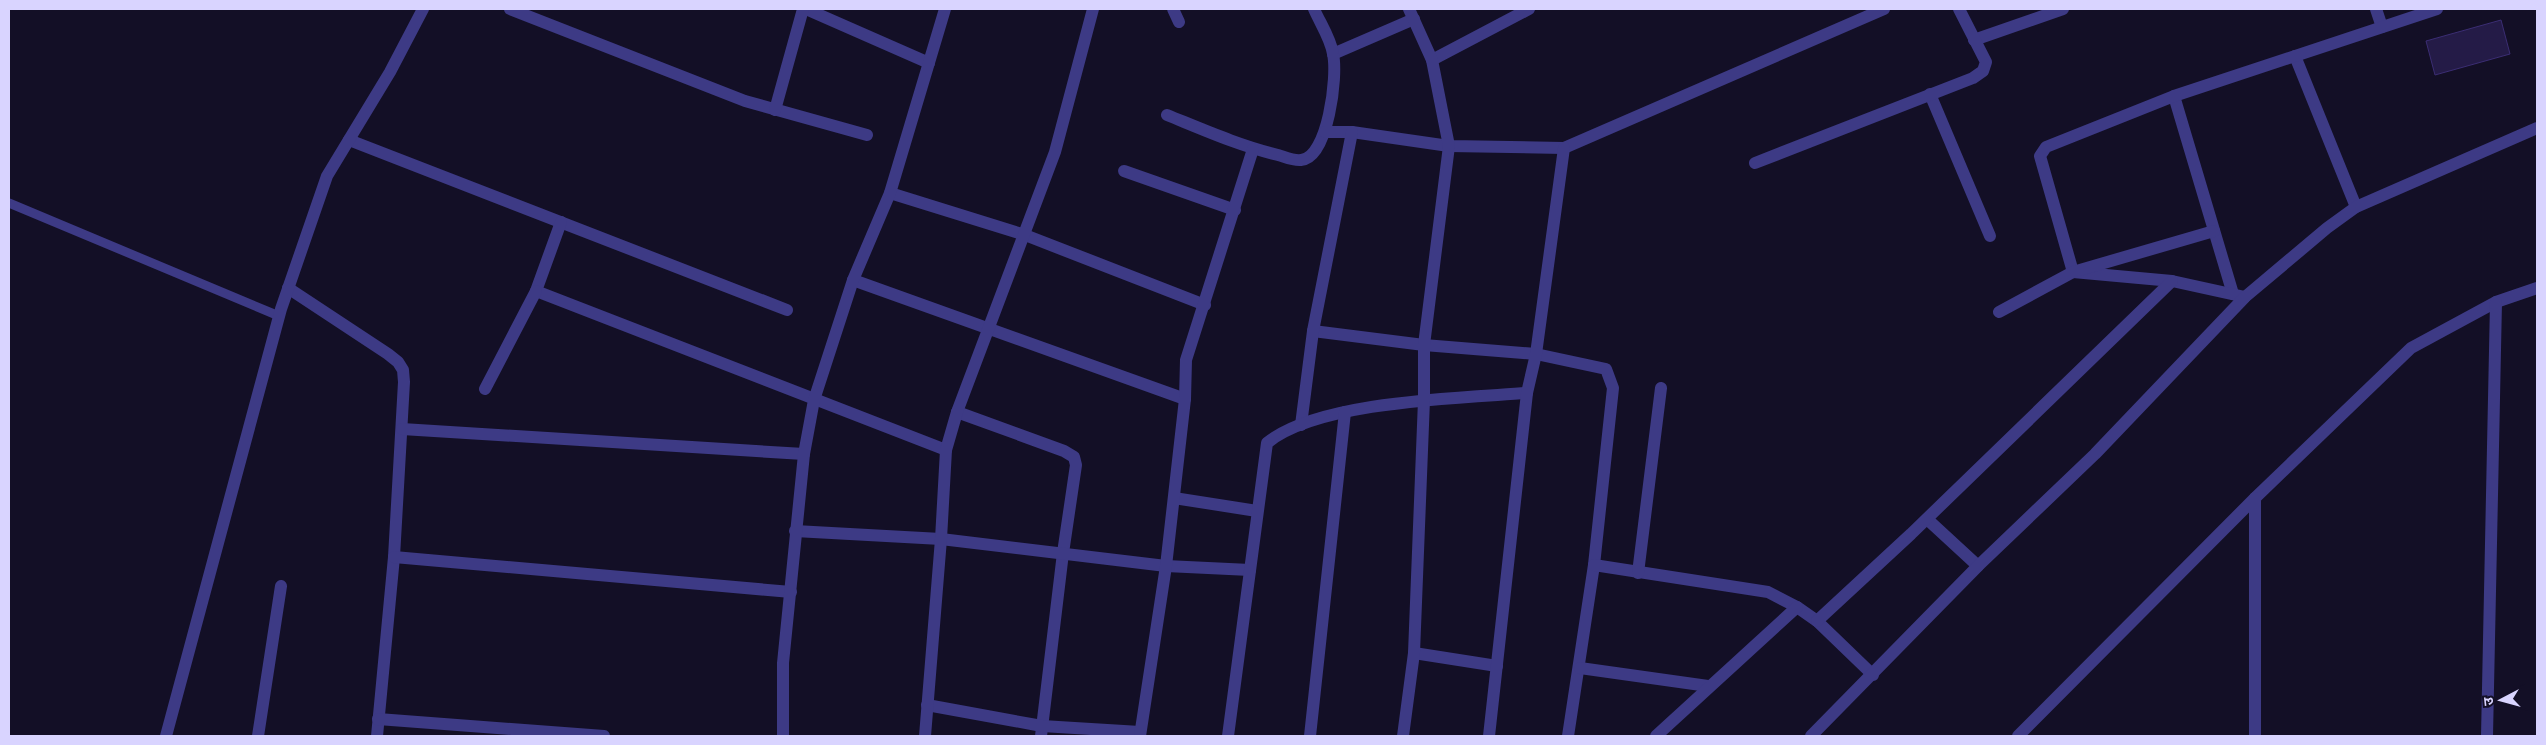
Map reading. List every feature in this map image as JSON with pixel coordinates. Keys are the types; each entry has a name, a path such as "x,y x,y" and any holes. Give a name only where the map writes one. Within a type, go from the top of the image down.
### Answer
{"street":[{"path":"166,736 279,316 327,176 390,72 423,9"},
{"path":"510,9 745,102 868,135"},
{"path":"775,110 804,9 930,63"},
{"path":"783,736 783,663 791,592 795,531 804,454 814,400 853,280 890,193 930,63 944,9"},
{"path":"925,736 942,539 946,450 957,412 1025,235 1054,152 1093,9"},
{"path":"1173,9 1179,22"},
{"path":"1167,115 1253,149 1300,160 1309,158 1316,153 1325,132 1334,81 1333,54 1314,9"},
{"path":"1432,60 1529,9"},
{"path":"1325,132 1352,132 1449,146 1564,148 1884,9"},
{"path":"1755,164 1973,78 1982,71 1986,62 1959,9"},
{"path":"1974,40 2062,9"},
{"path":"2376,9 2382,27"},
{"path":"2073,272 2040,156 2046,147 2174,96 2437,9"},
{"path":"1333,54 1411,14 1432,60 1449,146 1424,345 1424,400 1414,653 1404,736"},
{"path":"2295,56 2356,208"},
{"path":"1930,94 1990,236"},
{"path":"2174,96 2214,231 2239,295"},
{"path":"1811,736 1978,566 2095,454 2239,295 2356,208 2537,128"},
{"path":"1301,425 1313,331 1352,132"},
{"path":"349,140 787,310"},
{"path":"1489,736 1527,393 1536,354 1564,148"},
{"path":"927,705 1042,731 1140,734 1166,566 1185,399 1189,346 1205,305 1253,149"},
{"path":"1124,171 1235,210"},
{"path":"890,193 1025,235 1205,305"},
{"path":"485,389 536,291 560,222"},
{"path":"1999,312 2073,272 2214,231"},
{"path":"2073,272 2172,281 2239,295"},
{"path":"853,280 1185,399"},
{"path":"1817,621 1927,519 2172,281"},
{"path":"288,288 398,362 403,370 402,429 394,557 377,736"},
{"path":"2018,736 2256,498 2411,348 2496,302 2537,288"},
{"path":"536,291 946,450"},
{"path":"2487,736 2496,302"},
{"path":"1313,331 1424,345 1536,354 1606,369 1613,388 1594,565 1580,668 1568,736"},
{"path":"1638,573 1661,388"},
{"path":"1228,736 1267,443 1275,436 1301,425 1346,412 1424,400 1527,393"},
{"path":"957,412 1064,451 1074,457 1076,465 1075,475 1063,553 1042,731"},
{"path":"1310,736 1346,412"},
{"path":"402,429 804,454"},
{"path":"1174,498 1257,511"},
{"path":"2255,736 2256,498"},
{"path":"1927,519 1978,566"},
{"path":"795,531 942,539 1166,566 1250,570"},
{"path":"394,557 791,592"},
{"path":"1594,565 1768,592 1797,607 1817,621 1873,675"},
{"path":"258,736 281,586"},
{"path":"1656,736 1708,686 1797,607"},
{"path":"1414,653 1497,666"},
{"path":"1580,668 1708,686"},
{"path":"378,719 604,736"}],"lane":[{"path":"9,203 279,316"}],"building":[{"path":"2501,20 2510,54 2435,75 2426,41"}]}
